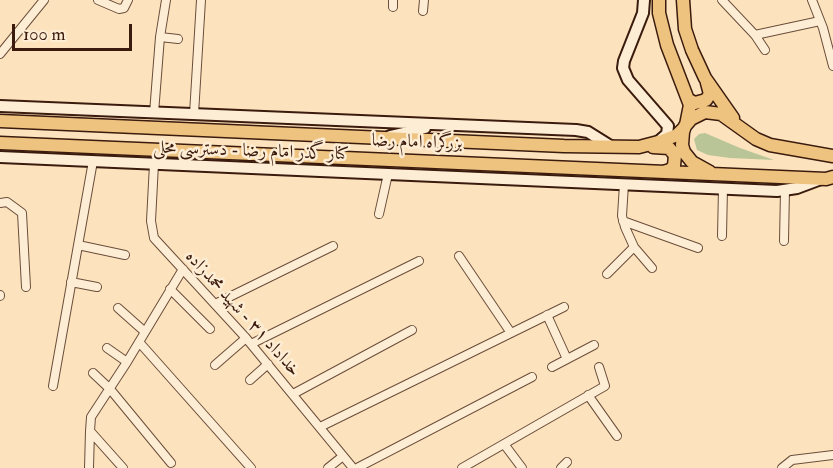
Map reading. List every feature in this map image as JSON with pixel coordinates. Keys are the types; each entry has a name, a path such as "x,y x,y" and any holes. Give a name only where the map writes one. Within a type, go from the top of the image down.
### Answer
{"highway":[{"path":"683,0 683,18 688,38 710,89 709,97 699,103 689,100"},
{"path":"659,6 670,57 689,100 690,111 682,145 688,157 703,170 718,174"},
{"path":"705,78 726,109 744,130"},
{"name":"بزرگراه امام رضا","path":"0,121 639,147 677,135 697,115 713,112 729,118 756,139 770,145 831,155"},
{"name":"بزرگراه امام رضا","path":"0,143 827,178"},
{"path":"639,147 666,147 672,150 675,154 675,163 670,170 663,172"}],"main road":[{"path":"644,0 643,14 623,68 628,80 669,128 664,137 656,143"},
{"path":"643,14 659,6"},
{"name":"کنار گذر امام رضا - دسترسی محلی","path":"0,106 582,131 613,147"},
{"path":"51,108 97,126"},
{"path":"384,138 436,124"},
{"path":"2,157 44,145"},
{"path":"153,150 154,164"},
{"path":"281,155 318,171"},
{"name":"کنار گذر امام رضا - دسترسی محلی","path":"2,157 785,190 827,178"},
{"path":"484,178 517,165"}],"street":[{"path":"0,54 44,0"},
{"path":"98,0 119,9 124,8 128,0"},
{"path":"154,113 160,38 166,0"},
{"path":"194,114 201,0"},
{"path":"423,11 424,0"},
{"path":"722,0 755,35 765,50"},
{"path":"812,0 833,66"},
{"path":"755,35 820,21"},
{"path":"160,38 178,39"},
{"path":"52,386 93,161"},
{"name":"خداداد ۳۱ - شهید محمدزاده","path":"154,164 151,221 154,238 217,303 355,468"},
{"path":"379,214 388,174"},
{"path":"624,184 623,221 634,247 652,268"},
{"path":"722,236 723,188"},
{"path":"784,241 785,190"},
{"path":"0,203 7,202 22,213 26,287"},
{"path":"623,221 698,248"},
{"path":"78,245 124,255"},
{"path":"217,303 333,246"},
{"path":"607,274 634,247"},
{"path":"459,256 511,333"},
{"path":"215,365 249,341 419,261"},
{"path":"89,468 91,417 183,269"},
{"path":"71,282 97,287"},
{"path":"170,289 210,329"},
{"path":"320,427 564,306"},
{"path":"118,308 145,332"},
{"path":"547,315 567,359"},
{"path":"293,394 412,330"},
{"path":"139,342 251,468"},
{"path":"552,367 594,345"},
{"path":"107,348 127,362"},
{"path":"250,380 268,364"},
{"path":"462,468 605,386 598,367"},
{"path":"93,373 110,389 171,463"},
{"path":"355,468 532,377"},
{"path":"588,395 617,436"},
{"path":"90,431 123,468"},
{"path":"504,444 522,468"},
{"path":"782,468 792,460 833,455"},
{"path":"328,468 343,456"}],"green space":[{"path":"705,133 774,160 708,155 697,150 694,139 699,134"}]}
